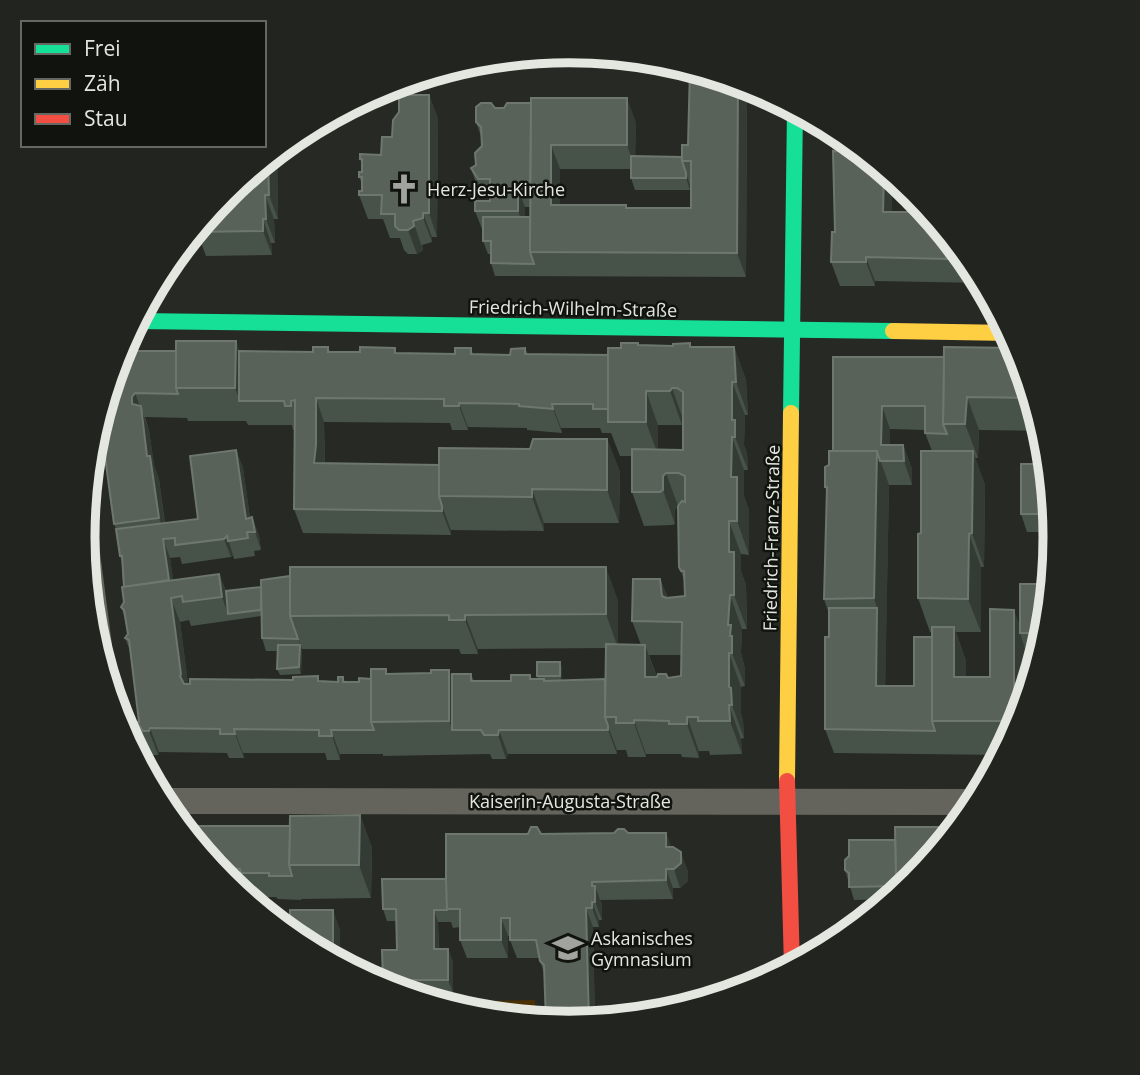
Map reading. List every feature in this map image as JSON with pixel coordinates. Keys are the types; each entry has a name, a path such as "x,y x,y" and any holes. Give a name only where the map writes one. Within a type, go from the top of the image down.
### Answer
{"street":[{"name":"Friedrich-Franz-Straße","path":"792,957 787,801 795,120"},
{"name":"Friedrich-Wilhelm-Straße","path":"148,321 998,333"},
{"name":"Kaiserin-Augusta-Straße","path":"175,801 964,802"}],"shaded area":[{"path":"535,1000 535,1011 508,1008 471,1002"}],"building":[{"path":"690,78 738,94 737,253 530,252 531,98 627,98 627,145 551,145 551,205 691,208 691,161 682,161 682,145 688,145"},
{"name":"Herz-Jesu-Kirche","path":"399,95 429,95 429,213 423,213 423,218 413,221 414,226 408,230 399,230 395,226 395,214 381,214 382,195 359,195 359,191 362,191 362,177 359,177 359,172 362,172 360,154 381,155 382,137 392,137 393,120 399,112"},
{"path":"481,103 491,103 495,108 504,108 507,103 531,103 530,189 518,189 518,211 475,211 475,201 490,201 490,179 478,179 471,168 476,165 475,153 482,146 481,127 476,122 476,107"},
{"path":"833,151 846,151 884,182 883,212 915,212 943,245 947,259 866,257 866,262 831,262 832,232 835,232"},
{"path":"631,156 682,157 686,178 631,178"},
{"path":"268,172 269,195 265,195 266,219 263,219 263,231 208,232 234,202"},
{"path":"483,217 530,217 530,252 534,264 491,263 491,241 483,241"},
{"path":"176,341 236,341 235,388 176,388"},
{"path":"621,343 673,346 690,343 690,347 734,347 736,382 732,382 732,420 735,420 735,437 732,437 731,477 737,477 737,521 729,521 729,552 734,552 734,595 730,595 728,625 731,625 732,636 732,653 729,653 732,705 729,705 730,721 698,721 698,717 687,717 687,724 634,720 634,723 616,723 616,717 605,717 606,644 645,645 645,677 657,677 658,674 666,674 668,678 681,676 682,622 632,621 633,579 660,579 662,596 685,596 684,571 679,567 678,506 682,501 685,502 685,476 666,473 663,476 663,490 660,492 632,492 632,449 683,450 683,392 677,388 670,391 646,391 646,422 608,422 608,348 621,348"},
{"path":"313,347 328,347 328,352 360,352 360,347 395,348 395,353 455,354 455,348 471,348 471,354 510,355 511,349 525,348 525,354 608,355 608,409 593,409 593,404 552,404 553,409 519,404 459,403 459,406 444,406 444,399 316,398 314,463 439,465 442,511 294,509 295,400 291,401 291,406 285,406 284,401 239,401 239,351 313,352"},
{"path":"944,347 1004,348 1023,398 967,397 965,424 943,424"},
{"path":"134,351 176,351 178,394 135,393 132,397 132,404 141,406 159,518 114,524 104,450 121,385"},
{"path":"833,357 944,357 943,424 947,434 925,433 925,406 882,406 881,445 903,445 904,461 880,461 877,451 833,451"},
{"path":"533,439 607,439 607,490 532,489 532,497 439,496 439,448 530,449"},
{"path":"236,450 246,519 252,517 255,532 247,532 248,538 228,541 227,536 224,539 175,545 175,538 163,539 169,580 124,587 122,556 116,529 198,519 190,456"},
{"path":"829,451 877,451 874,598 824,599 827,487 825,467 829,465"},
{"path":"921,451 973,451 968,599 918,598"},
{"path":"1021,464 1038,464 1043,514 1021,514"},
{"path":"290,567 606,567 606,614 465,615 465,620 449,620 449,615 290,616"},
{"path":"219,574 222,597 183,602 182,596 171,598 180,676 184,684 190,684 190,679 293,680 293,677 318,676 318,681 338,682 338,677 343,677 343,682 359,682 359,678 371,679 371,722 374,730 331,730 332,736 319,736 319,730 234,729 235,734 220,734 220,729 150,728 149,731 143,731 137,722 129,640 125,638 128,634 124,610 121,607 124,602 122,587"},
{"path":"290,576 290,616 298,639 262,638 261,580"},
{"path":"1020,584 1042,584 1034,633 1020,633"},
{"path":"261,587 261,610 228,614 226,591"},
{"path":"829,608 877,608 876,686 914,686 914,637 932,637 932,721 935,731 825,729 825,637 829,637"},
{"path":"990,609 1014,610 1014,688 1020,688 1007,721 932,721 932,627 954,627 954,677 990,677"},
{"path":"278,645 300,645 299,667 277,669"},
{"path":"537,662 560,662 560,676 537,676"},
{"path":"371,669 386,669 386,674 449,670 449,721 371,722"},
{"path":"452,674 471,674 471,681 511,681 511,675 530,675 530,679 544,681 605,679 605,717 608,730 499,730 498,735 484,735 481,730 452,730"},
{"path":"360,815 359,865 289,865 290,816"},
{"path":"194,826 290,826 289,865 292,876 241,873 240,869 231,868"},
{"path":"531,827 537,827 541,834 614,833 618,829 624,829 628,833 666,833 666,847 673,847 681,852 681,863 674,869 666,869 666,880 592,882 592,886 595,886 595,902 592,902 592,908 586,908 589,1011 546,1011 544,965 540,961 536,940 510,940 510,918 501,918 501,940 460,940 460,909 446,909 446,834 528,834"},
{"path":"895,827 945,827 906,873 896,875"},
{"path":"849,840 895,840 898,880 892,886 849,887 845,860 849,856"},
{"path":"382,879 446,879 447,910 434,910 434,949 448,949 448,980 399,980 383,974 382,950 397,950 396,909 383,909"},
{"path":"290,910 333,910 333,948 306,932 290,920"}],"traffic: fast":[{"path":"791,413 795,120"},
{"path":"148,321 893,331"}],"traffic: slow":[{"path":"893,331 998,333"},
{"path":"787,781 791,413"}],"traffic: jam":[{"path":"787,781 792,957"}],"place":[{"name":"Herz-Jesu-Kirche","path":"404,189"},
{"name":"Askanisches Gymnasium","path":"568,948"}]}
